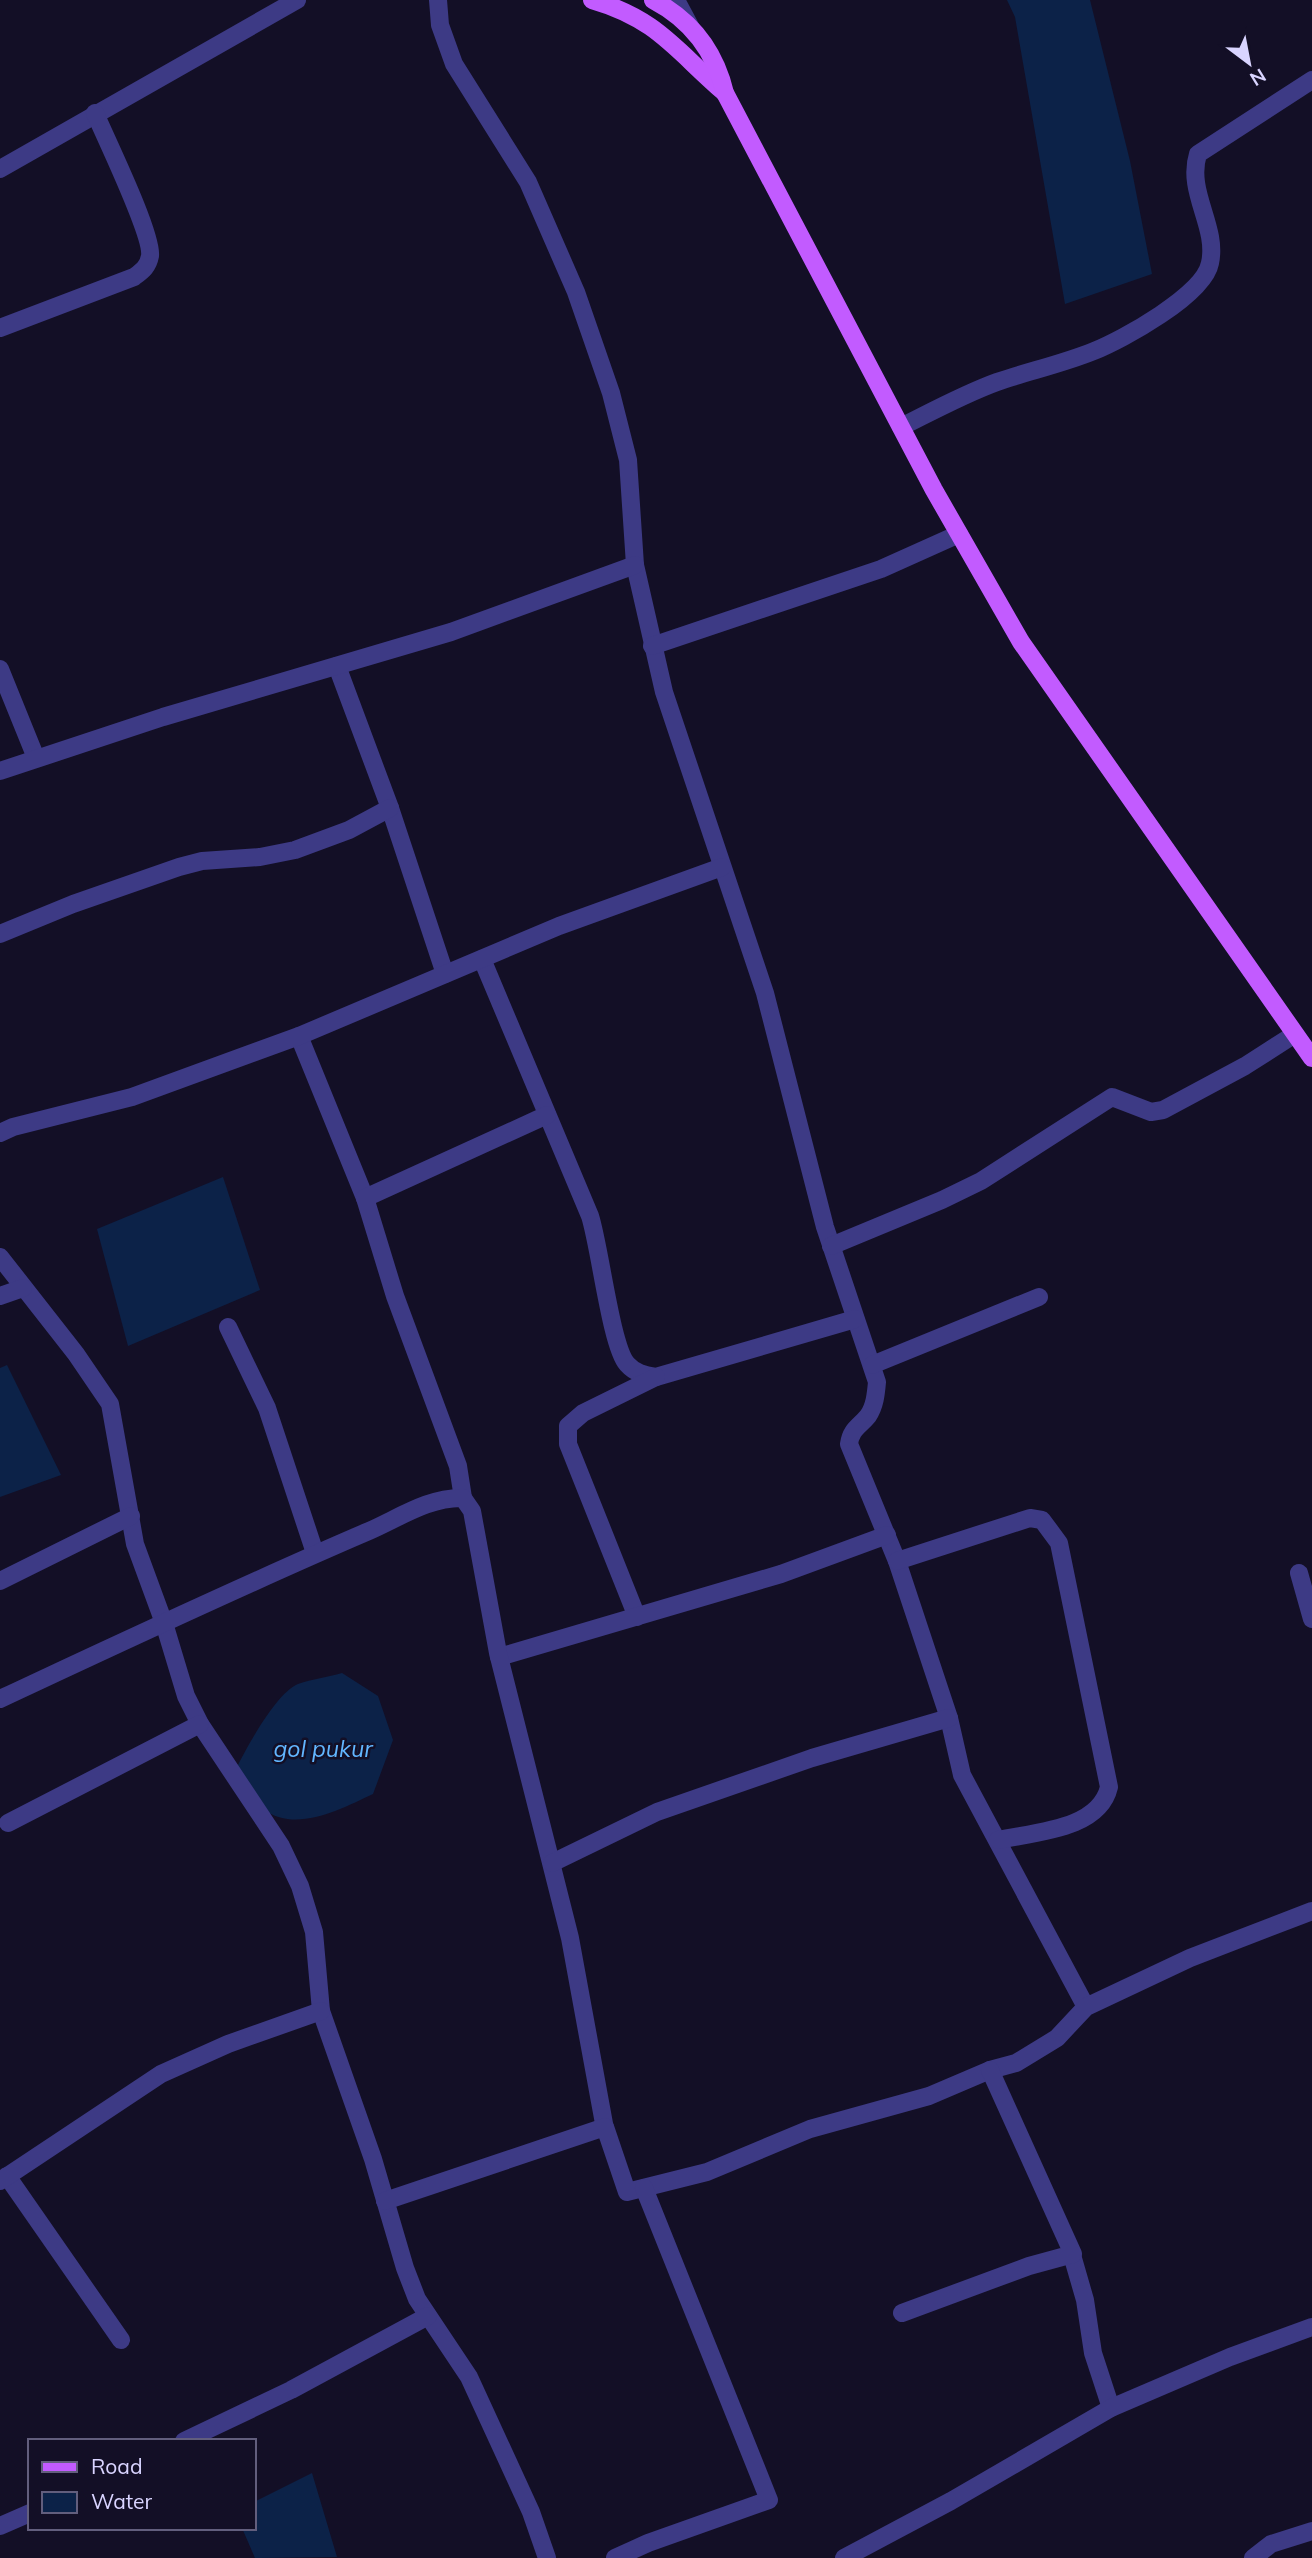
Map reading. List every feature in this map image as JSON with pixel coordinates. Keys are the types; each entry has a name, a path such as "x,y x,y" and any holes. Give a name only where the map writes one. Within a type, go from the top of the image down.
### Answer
{"main road":[{"path":"592,0 617,7 650,23 725,93"},
{"path":"653,0 676,12 718,66 725,93 901,427 1021,642 1295,1034 1311,1053"}],"street":[{"path":"0,169 297,0"},
{"path":"438,0 440,25 454,64 528,182 576,292 611,393 628,460 635,565 664,692 782,1050 831,1246 877,1382 875,1400 868,1416 850,1435 849,1444 897,1561 949,1718 962,1775 1086,2007"},
{"path":"676,0 691,28"},
{"path":"901,427 965,395 1093,352 1120,339 1195,286 1210,265 1210,243 1194,168 1198,154 1312,80"},
{"path":"0,328 134,277 147,266 151,253 144,229 95,113"},
{"path":"652,646 881,569 959,534"},
{"path":"0,771 221,699 451,632 635,565"},
{"path":"337,666 390,808 445,974"},
{"path":"0,669 36,758"},
{"path":"0,934 107,891 179,867 202,861 260,857 295,850 349,830 390,808"},
{"path":"0,1133 13,1127 114,1103 192,1072 299,1036 570,922 722,867"},
{"path":"482,959 590,1216 599,1245 617,1348 626,1363 638,1374 656,1377"},
{"path":"831,1246 981,1181 1112,1097 1151,1112 1163,1111 1245,1066 1295,1034"},
{"path":"299,1036 365,1198 395,1296 458,1466 463,1498 472,1511 499,1657 570,1938 605,2129 627,2193 707,2172 810,2129 929,2096 1036,2053 1057,2038 1086,2007 1190,1958 1312,1911"},
{"path":"365,1198 547,1115"},
{"path":"0,1257 98,1384 110,1404 143,1571 164,1623 182,1685 200,1724 274,1836 300,1886 314,1932 321,2011 405,2268 428,2316 470,2377 531,2512 547,2558"},
{"path":"0,1296 23,1287"},
{"path":"872,1365 1040,1297"},
{"path":"637,1617 568,1444 568,1426 583,1413 656,1377 855,1319"},
{"path":"228,1327 267,1408 315,1553"},
{"path":"0,1699 315,1553 446,1497 463,1498"},
{"path":"0,1581 131,1516"},
{"path":"897,1561 1030,1518 1042,1520 1059,1543 1109,1787 1106,1801 1080,1821 998,1840"},
{"path":"499,1657 781,1574 887,1535"},
{"path":"1299,1573 1312,1619"},
{"path":"552,1863 670,1807 812,1758 949,1718"},
{"path":"8,1823 200,1724"},
{"path":"121,2340 4,2178 161,2074 228,2044 321,2011"},
{"path":"990,2070 1072,2255 1085,2300 1093,2353 1111,2408"},
{"path":"385,2201 605,2129"},
{"path":"615,2558 648,2543 769,2500 644,2188"},
{"path":"902,2312 1028,2266 1072,2255"},
{"path":"188,2439 291,2390 428,2316"},
{"path":"844,2558 951,2501 1111,2408 1230,2357 1312,2327"},
{"path":"0,2526 28,2514"},
{"path":"1253,2558 1271,2544 1312,2531"}],"water":[{"path":"1007,0 1090,0 1130,161 1152,274 1065,304 1015,17"},
{"path":"223,1177 260,1290 128,1346 97,1229"},
{"path":"7,1365 61,1475 0,1497 0,1368"},
{"name":"gol pukur","path":"342,1673 378,1696 393,1740 373,1794 319,1816 305,1819 277,1817 264,1810 252,1797 236,1769 263,1722 289,1689 303,1682"},
{"path":"312,2473 337,2557 255,2558 243,2530 256,2530 256,2501"}]}
